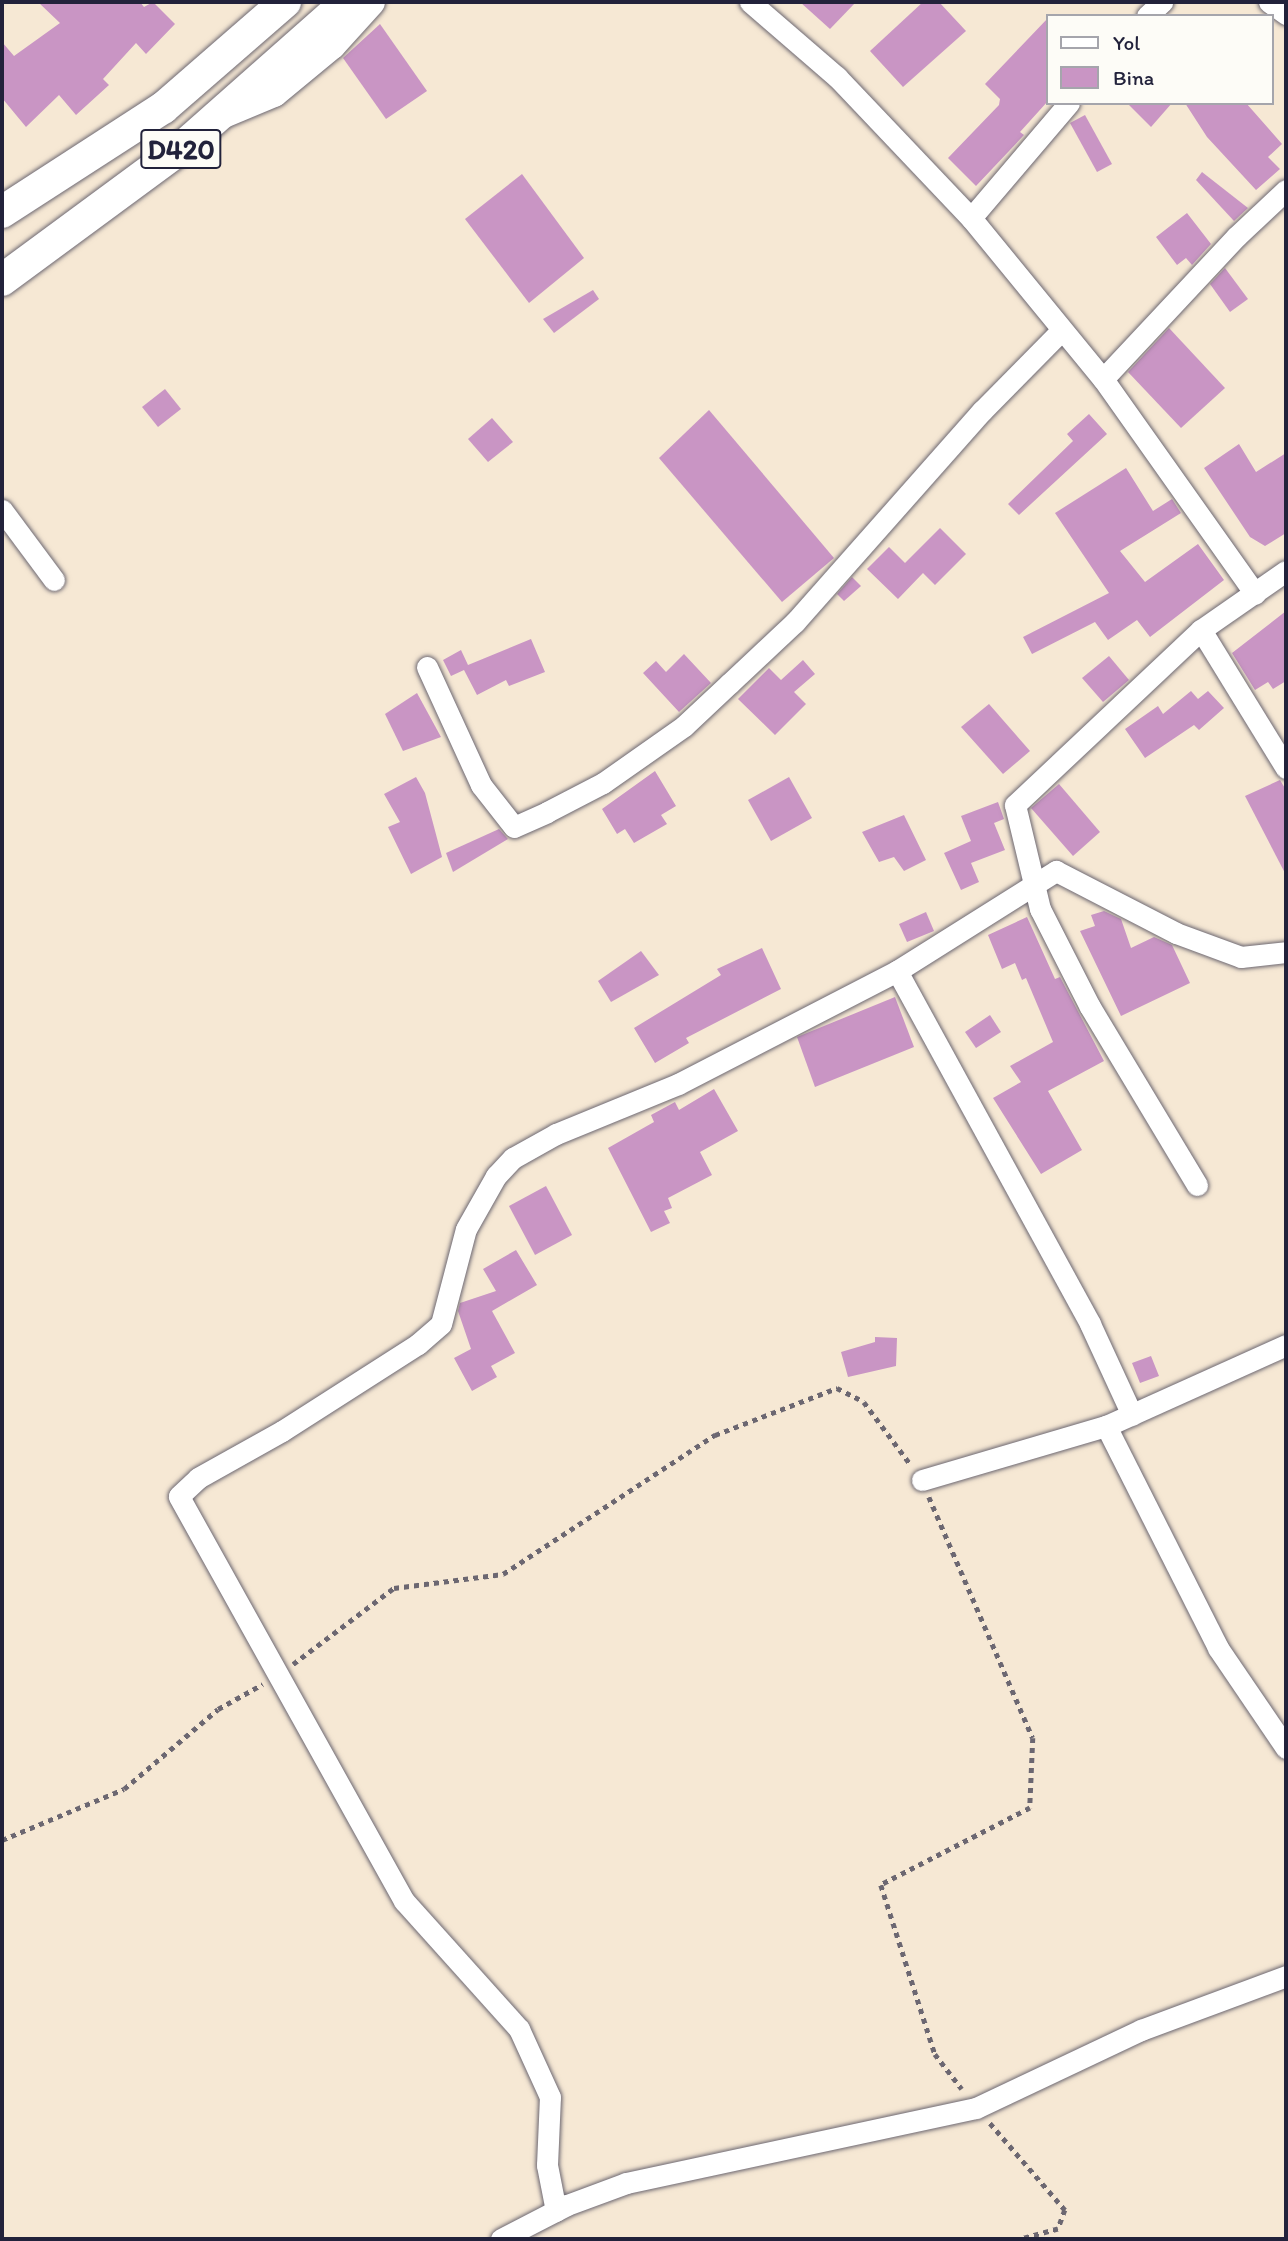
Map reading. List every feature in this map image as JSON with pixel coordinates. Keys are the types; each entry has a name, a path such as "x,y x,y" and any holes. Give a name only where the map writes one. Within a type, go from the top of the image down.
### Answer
{"highway":[{"name":"D420","path":"2,212 163,108 285,2"},
{"name":"D420","path":"2,281 221,115 347,2"}],"main road":[{"path":"221,115 274,93 332,45 371,2"}],"street":[{"path":"750,2 837,77 971,218 1060,332 1103,379 1255,594"},
{"path":"1149,14 1162,2"},
{"path":"1269,2 1286,14"},
{"path":"971,218 1067,105"},
{"path":"1103,379 1237,236 1286,190"},
{"path":"427,667 481,785 514,827 547,813 603,783 702,709 794,622 982,411 1060,332"},
{"path":"2,510 54,580"},
{"path":"1197,1185 1090,1007 1033,886 1015,806 1201,630 1286,571"},
{"path":"1201,630 1286,768"},
{"path":"555,2211 547,2165 550,2097 519,2029 404,1901 179,1496 198,1478 282,1431 418,1345 441,1324 466,1229 496,1176 513,1158 556,1134 678,1084 897,971 1056,871 1176,933 1241,957 1286,952"},
{"path":"897,971 1090,1324 1132,1415"},
{"path":"922,1480 1106,1426 1286,1345"},
{"path":"1106,1426 1218,1648 1286,1748"},
{"path":"501,2239 555,2211 626,2183 976,2108 1141,2030 1286,1976"}],"path":[{"path":"2,1840 124,1789 218,1709 277,1676 394,1588 503,1574 715,1435 837,1388 864,1402 922,1480 1033,1738 1030,1808 881,1885 935,2054 976,2108 1065,2210 1058,2229 1021,2239"}],"building":[{"path":"38,2 140,2 144,7 153,2 175,24 146,54 136,43 103,79 109,85 76,115 59,95 26,127 2,98 2,42 14,56 60,23"},
{"path":"800,2 856,2 830,29"},
{"path":"923,2 939,2 966,31 903,87 870,51"},
{"path":"1046,20 1046,103 1020,132 1024,135 976,186 948,158 999,105 1000,99 985,84"},
{"path":"380,24 427,91 386,119 343,58"},
{"path":"1129,105 1170,105 1151,127"},
{"path":"1186,105 1248,105 1282,144 1268,157 1280,169 1256,190 1207,137"},
{"path":"1085,115 1112,164 1097,172 1070,123"},
{"path":"1202,172 1248,208 1234,221 1196,180"},
{"path":"522,174 584,258 529,303 465,219"},
{"path":"1187,213 1211,244 1192,265 1186,258 1177,265 1156,237"},
{"path":"1225,268 1248,299 1230,312 1210,284"},
{"path":"593,290 599,299 554,333 543,319"},
{"path":"1169,328 1225,388 1181,428 1128,372"},
{"path":"165,389 181,409 158,427 142,407"},
{"path":"709,410 834,558 782,602 659,458"},
{"path":"1089,414 1107,434 1019,515 1008,504 1073,441 1067,434"},
{"path":"492,418 513,442 488,462 468,439"},
{"path":"1239,444 1256,472 1286,453 1286,533 1265,546 1250,537 1204,468"},
{"path":"1126,468 1153,511 1172,499 1181,513 1120,551 1145,582 1198,544 1224,580 1150,637 1137,620 1108,640 1095,622 1032,654 1023,637 1109,593 1055,513"},
{"path":"940,528 966,554 935,585 923,573 898,599 867,569 889,547 905,563"},
{"path":"852,577 861,586 844,601 837,594"},
{"path":"1286,611 1286,681 1273,689 1268,682 1255,690 1232,653"},
{"path":"531,639 545,672 509,686 506,680 477,695 464,670 451,676 443,660 461,650 468,665"},
{"path":"684,654 711,683 679,712 643,673 656,661 666,672"},
{"path":"1109,656 1129,680 1103,702 1082,678"},
{"path":"803,660 815,674 794,692 806,704 775,735 738,699 769,668 781,680"},
{"path":"1191,691 1198,699 1208,691 1224,708 1199,730 1194,725 1145,758 1125,729 1158,706 1163,714"},
{"path":"417,693 441,737 403,751 385,714"},
{"path":"989,704 1030,751 1003,774 961,727"},
{"path":"655,771 676,806 661,815 667,824 634,843 625,829 617,834 602,809"},
{"path":"416,777 425,793 442,857 411,874 388,827 400,822 384,794"},
{"path":"789,777 812,818 771,841 748,800"},
{"path":"1280,780 1286,790 1286,875 1245,796"},
{"path":"1059,784 1100,832 1073,856 1031,808"},
{"path":"998,802 1004,819 994,823 1005,850 971,863 979,882 961,890 944,853 971,841 961,816"},
{"path":"904,815 926,860 904,871 894,857 879,862 862,832"},
{"path":"499,829 508,839 453,872 446,853"},
{"path":"1104,911 1121,919 1131,948 1154,937 1172,945 1190,983 1121,1016 1080,931 1095,926 1091,915"},
{"path":"926,912 934,931 907,942 899,924"},
{"path":"1027,917 1055,979 1060,977 1104,1061 1048,1091 1082,1150 1041,1174 993,1098 1021,1082 1010,1066 1053,1042 1026,978 1022,980 1015,963 1002,969 988,935"},
{"path":"762,948 781,989 686,1038 689,1043 655,1063 634,1028 721,975 717,969"},
{"path":"641,951 659,975 611,1002 598,981"},
{"path":"895,997 914,1047 815,1087 797,1037"},
{"path":"990,1015 1001,1032 976,1048 965,1032"},
{"path":"714,1089 738,1131 700,1152 712,1175 668,1198 672,1208 664,1211 670,1223 651,1232 608,1148 654,1122 651,1115 675,1102 679,1110"},
{"path":"546,1186 572,1235 535,1255 509,1206"},
{"path":"516,1250 537,1285 492,1311 515,1353 491,1366 497,1377 472,1391 454,1358 471,1349 458,1311 460,1303 496,1291 483,1269"},
{"path":"875,1337 897,1338 896,1366 848,1377 841,1352 875,1342"},
{"path":"1151,1356 1159,1376 1140,1383 1132,1363"}]}
